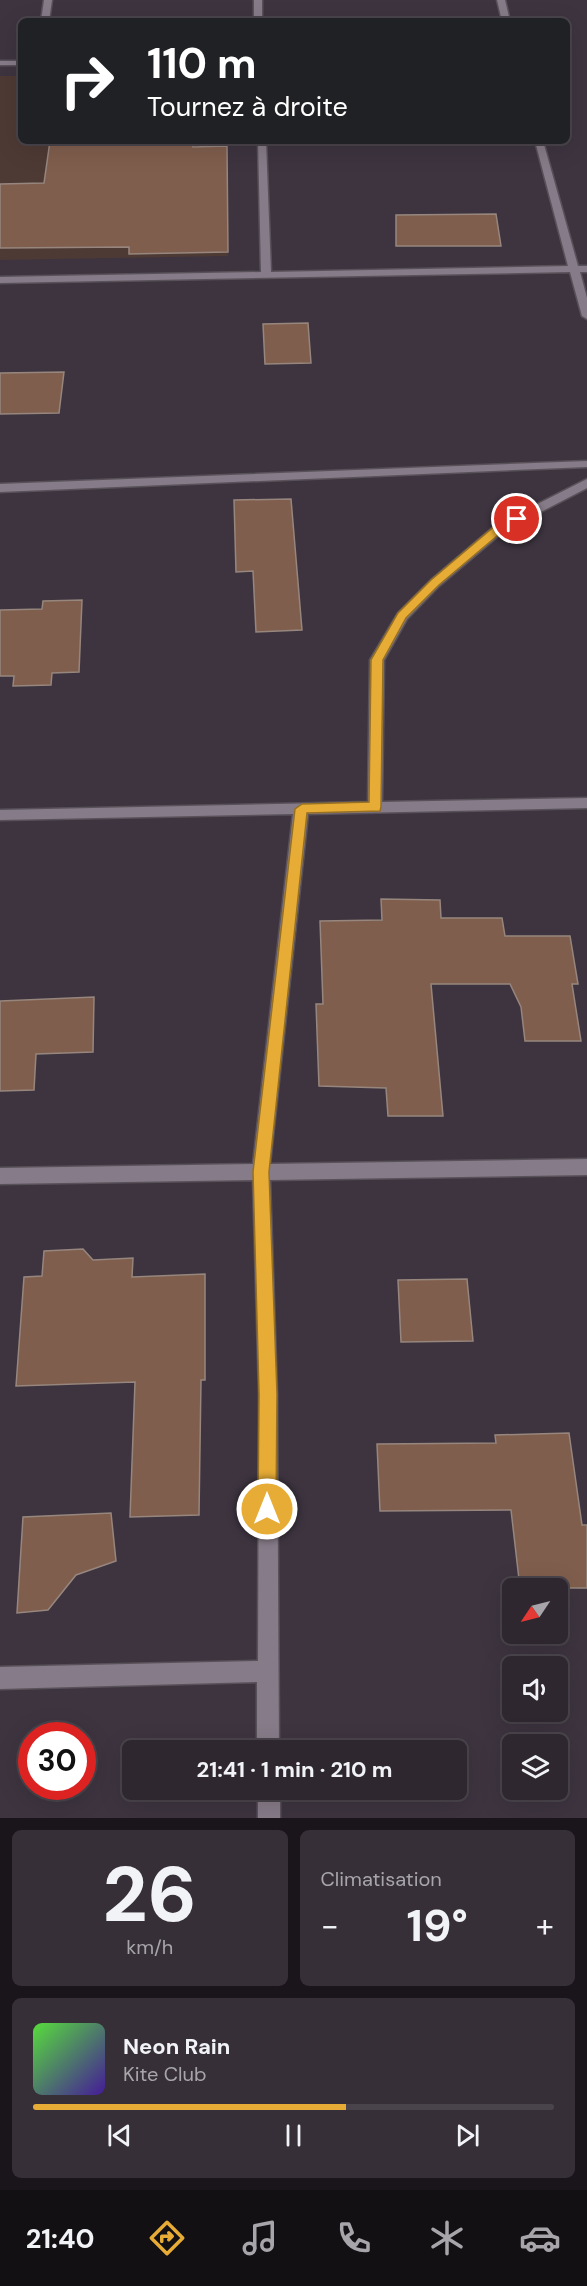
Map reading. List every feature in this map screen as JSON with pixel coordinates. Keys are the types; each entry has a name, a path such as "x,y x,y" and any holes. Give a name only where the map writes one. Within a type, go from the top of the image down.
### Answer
{"street":[{"path":"45,18 48,0"},
{"path":"258,0 258,18"},
{"path":"501,0 505,18"},
{"path":"0,63 18,63"},
{"path":"262,144 266,275"},
{"path":"540,144 587,316"},
{"path":"0,280 587,269"},
{"path":"0,488 587,464"},
{"path":"375,807 377,660 402,616 435,583 500,528 587,483"},
{"path":"0,815 587,802"},
{"path":"268,1740 268,1394 261,1172 302,809"},
{"path":"0,1176 587,1167"},
{"path":"0,1678 266,1671"},
{"path":"269,1800 269,1818"}],"shaded area":[{"path":"0,76 18,76 18,144 227,144 228,256 0,260"}],"building":[{"path":"50,144 227,146 228,252 129,254 129,247 0,248 0,184 44,183"},
{"path":"496,214 501,246 396,246 396,215"},
{"path":"308,323 311,363 265,364 263,324"},
{"path":"64,372 59,413 0,414 0,373"},
{"path":"291,499 302,630 256,632 253,571 236,572 234,500"},
{"path":"82,600 79,672 52,673 51,685 13,686 14,676 0,676 0,610 42,609 43,601"},
{"path":"381,899 440,900 441,918 502,918 505,936 570,936 578,984 572,984 581,1041 525,1041 521,1007 510,984 431,984 443,1116 388,1116 386,1088 319,1086 316,1004 323,1004 320,921 382,920"},
{"path":"94,997 93,1052 36,1054 34,1090 0,1091 0,1001"},
{"path":"83,1249 93,1260 133,1258 132,1277 205,1274 205,1380 201,1380 199,1515 130,1517 135,1382 16,1386 24,1277 42,1276 44,1251"},
{"path":"467,1279 473,1341 401,1342 398,1280"},
{"path":"569,1433 582,1525 587,1525 587,1588 568,1588 568,1578 519,1578 511,1510 380,1511 377,1444 496,1443 495,1435"},
{"path":"111,1513 116,1561 76,1575 48,1610 17,1613 23,1517"}],"route":[{"path":"267,1509 268,1394 261,1172 302,809 375,807 377,660 402,616 435,583 500,528 517,519"}]}
